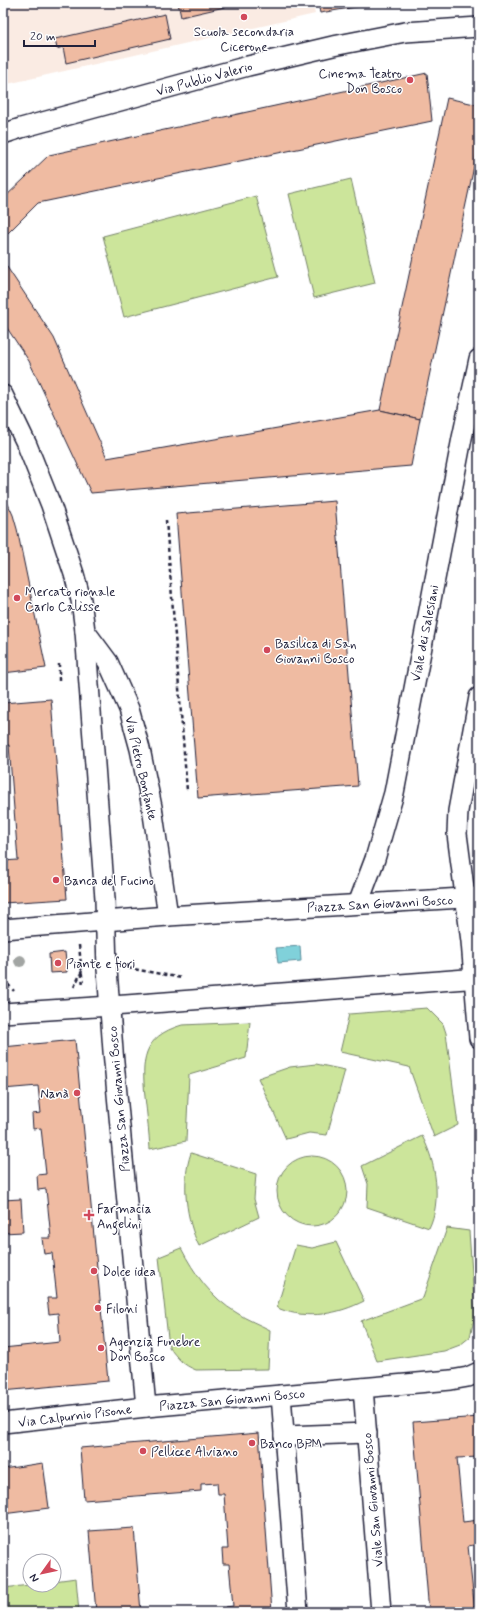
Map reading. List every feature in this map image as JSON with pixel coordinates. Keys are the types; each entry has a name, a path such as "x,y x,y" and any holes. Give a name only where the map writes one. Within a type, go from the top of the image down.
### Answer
{"street":[{"name":"Via Publio Valerio","path":"3,134 248,66 333,46 405,32 479,27"},
{"name":"Viale dei Salesiani","path":"358,904 375,859 394,793 460,445 479,359"},
{"name":"Via Pietro Bonfante","path":"3,395 22,434 52,505 82,605 106,921"},
{"name":"Via Pietro Bonfante","path":"85,631 108,662 122,691 134,727 152,807 168,916"},
{"path":"472,898 458,846 457,824 460,799 479,696"},
{"name":"Piazza San Giovanni Bosco","path":"479,1038 477,978 471,941 472,898 106,921 107,969 114,1058 146,1407 459,1379 479,1372"},
{"path":"3,929 106,921"},
{"path":"3,1013 477,978"},
{"name":"Viale San Giovanni Bosco","path":"364,1388 381,1612"},
{"path":"281,1395 298,1612"},
{"name":"Via Calpurnio Pisone","path":"3,1423 146,1407"},
{"path":"284,1436 367,1433"}],"path":[{"path":"166,520 187,791"},
{"path":"59,664 59,681"},
{"path":"79,944 83,991"},
{"path":"82,971 123,968 186,978"},
{"path":"72,989 82,971"},
{"path":"3,979 17,994"}],"shaded area":[{"path":"3,3 312,3 315,14 3,85"}],"green space":[{"path":"351,179 375,283 314,298 289,194"},
{"path":"256,196 278,277 124,317 103,236"},
{"path":"427,1008 443,1024 446,1033 458,1125 434,1137 409,1067 340,1052 349,1014"},
{"path":"250,1022 246,1058 189,1075 186,1141 150,1149 144,1072 147,1052 151,1044 158,1036 182,1025"},
{"path":"316,1064 345,1070 327,1135 309,1133 286,1139 258,1078 290,1067"},
{"path":"422,1136 431,1157 436,1182 435,1206 433,1218 429,1228 367,1207 368,1184 362,1166"},
{"path":"191,1153 256,1174 254,1199 259,1217 199,1246 191,1224 186,1200 186,1176"},
{"path":"312,1156 325,1159 337,1166 344,1178 347,1191 344,1204 337,1216 325,1223 312,1226 299,1223 287,1216 280,1204 277,1191 280,1178 287,1166 299,1159"},
{"path":"447,1228 469,1231 475,1315 470,1337 460,1345 444,1351 377,1361 361,1321 423,1298"},
{"path":"336,1242 364,1301 354,1306 334,1312 312,1315 290,1312 277,1307 296,1245 312,1248"},
{"path":"181,1248 198,1276 219,1300 249,1320 270,1330 268,1369 196,1370 187,1366 181,1361 169,1347 159,1257"},
{"path":"76,1578 79,1612 3,1612 3,1588 22,1586 22,1593 62,1593 62,1580"}],"water":[{"path":"300,946 301,961 278,963 276,948"}],"building":[{"path":"178,3 242,3 181,17"},
{"path":"318,3 380,3 320,13"},
{"path":"165,14 170,39 66,63 63,47 57,49 55,39"},
{"path":"427,73 432,121 38,203 3,238 3,199 49,155"},
{"path":"447,98 479,105 479,143 420,419 380,410"},
{"path":"3,261 54,338 107,458 380,410 420,419 411,466 91,493 29,361 3,322"},
{"name":"Mercato rionale Carlo Calisse","path":"3,493 13,515 17,529 46,668 3,673"},
{"name":"Basilica di San Giovanni Bosco","path":"335,501 358,786 198,798 176,514"},
{"path":"51,699 67,899 3,903 3,861 18,860 9,745 3,746 3,703"},
{"name":"Piante e fiori","path":"65,952 67,972 50,973 49,954"},
{"path":"75,1040 108,1381 3,1391 3,1348 60,1342 58,1313 49,1314 47,1298 57,1298 52,1253 44,1254 42,1238 51,1238 46,1189 38,1190 37,1175 46,1174 41,1128 33,1129 32,1114 41,1113 38,1086 3,1089 3,1047"},
{"path":"21,1199 23,1232 3,1233 3,1200"},
{"path":"479,1417 479,1457 457,1458 463,1522 479,1520 479,1544 468,1546 475,1612 429,1612 413,1422"},
{"path":"259,1433 272,1612 227,1612 226,1607 233,1606 229,1564 223,1564 222,1549 228,1549 224,1494 218,1494 217,1483 201,1484 201,1491 84,1500 80,1448"},
{"path":"43,1463 49,1508 3,1514 3,1469"},
{"path":"134,1528 141,1612 96,1612 89,1531"}],"place":[{"name":"Scuola secondaria Cicerone","path":"244,17"},
{"name":"Cinema Teatro Don Bosco","path":"410,80"},
{"name":"Mercato rionale Carlo Calisse","path":"17,598"},
{"name":"Basilica di San Giovanni Bosco","path":"267,650"},
{"name":"Banca del Fucino","path":"56,880"},
{"name":"Piante e fiori","path":"58,963"},
{"name":"Nanà","path":"77,1093"},
{"name":"Farmacia Angelini","path":"89,1215"},
{"name":"Dolce idea","path":"94,1271"},
{"name":"Filoni","path":"98,1308"},
{"name":"Agenzia Funebre Don Bosco","path":"101,1348"},
{"name":"Banco BPM","path":"252,1443"},
{"name":"Pellicce Alviano","path":"143,1451"}]}
